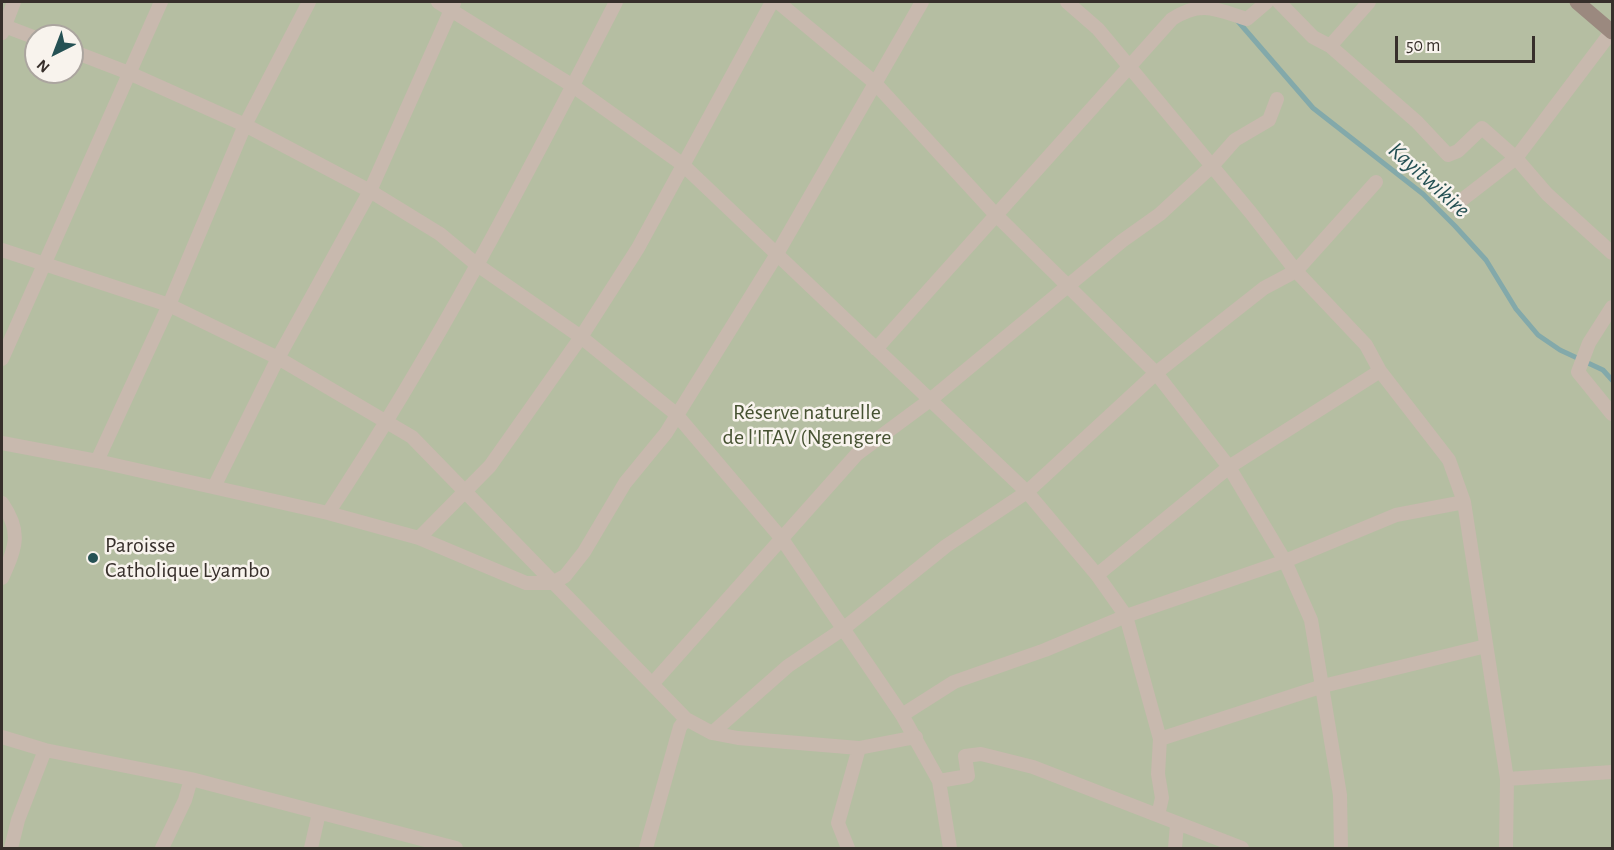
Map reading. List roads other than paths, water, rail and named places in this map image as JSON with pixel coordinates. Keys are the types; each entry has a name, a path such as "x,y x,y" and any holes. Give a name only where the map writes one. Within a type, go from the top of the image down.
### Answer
{"street":[{"path":"14,2 2,28 24,34"},
{"path":"2,359 161,2"},
{"path":"98,460 169,305 245,125 309,2"},
{"path":"438,2 453,5 573,86 682,164 776,256 1027,492 1097,575 1126,616 1160,739 1158,774 1162,798 1158,816"},
{"path":"328,513 388,422 573,86 616,2"},
{"path":"419,538 490,466 523,423 581,337 638,248 772,2"},
{"path":"778,2 874,82 995,214 1069,284 1156,372 1230,467 1285,561 1311,620 1340,795 1341,849"},
{"path":"2,443 98,460 328,513 419,538 526,583 552,583 565,576 584,552 625,483 666,433 776,256 922,2"},
{"path":"1067,2 1098,29 1296,271 1366,345 1380,371 1449,460 1464,502 1507,779 1506,849"},
{"path":"876,349 955,264 995,214 1172,20 1187,9 1206,6 1247,19 1267,2"},
{"path":"1279,2 1313,37 1330,46 1417,122 1448,155 1458,152 1482,128 1516,158 1548,194 1612,253"},
{"path":"1330,46 1369,2"},
{"path":"1454,206 1516,158 1612,32 1577,2"},
{"path":"214,487 278,358 370,191 453,5"},
{"path":"84,56 129,73 245,125 370,191 440,234 476,264 581,337 676,414 782,539 902,715 939,781 950,849"},
{"path":"653,683 857,454 930,400 1069,284 1160,214 1212,166 1235,140 1269,120 1277,99"},
{"path":"712,733 788,666 843,629 946,546 1027,492 1156,372 1264,288 1296,271 1376,182"},
{"path":"2,250 169,305 278,358 412,437 467,491 552,583 686,719 712,733 738,738 859,748 916,738"},
{"path":"1612,307 1589,343 1578,372 1612,414"},
{"path":"1097,575 1230,467 1380,371"},
{"path":"902,715 954,682 1045,650 1126,616 1285,561 1396,514 1464,502"},
{"path":"2,503 11,516 15,532 14,552 2,578"},
{"path":"1160,739 1323,686 1486,646"},
{"path":"646,849 680,727 686,719"},
{"path":"2,737 45,750 191,779 456,849"},
{"path":"848,849 838,823 859,748"},
{"path":"12,849 18,820 45,750"},
{"path":"939,781 968,776 965,756 981,754 1033,767 1242,849"},
{"path":"1507,779 1612,772"},
{"path":"162,849 185,800 191,779"},
{"path":"311,849 319,813"},
{"path":"1175,849 1177,824"}],"waterway":[{"name":"Kayitwikire","path":"1236,19 1313,108 1423,194 1455,226 1486,260 1516,309 1538,335 1560,350 1603,370 1612,380"}],"place":[{"name":"Paroisse Catholique Lyambo","path":"93,558"}],"park label":[{"name":"Réserve naturelle de l'ITAV (Ngengere","path":"807,425"}]}
